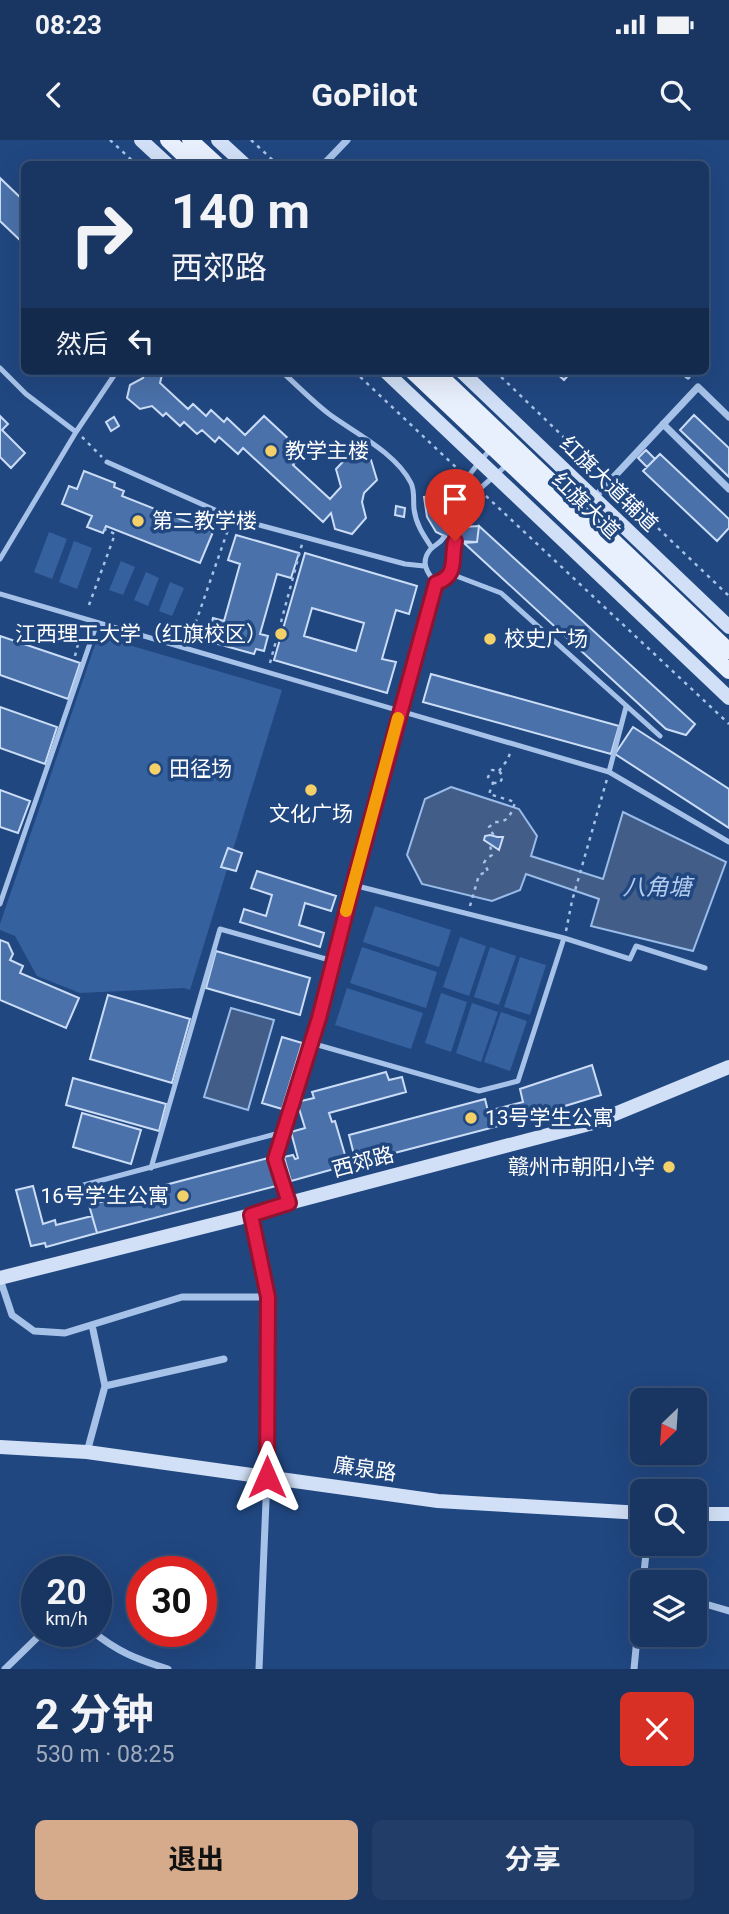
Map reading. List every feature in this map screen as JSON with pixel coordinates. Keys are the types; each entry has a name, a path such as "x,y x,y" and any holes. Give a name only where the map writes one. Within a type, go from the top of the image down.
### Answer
{"main road":[{"path":"167,140 191,161"},
{"path":"190,140 213,161"},
{"name":"红旗大道","path":"417,375 581,511 729,651"},
{"name":"红旗大道","path":"443,375 498,442 510,462 729,671"}],"street":[{"path":"141,140 164,161"},
{"path":"218,140 241,161"},
{"path":"327,161 347,140"},
{"path":"389,375 729,698"},
{"name":"红旗大道辅道","path":"465,375 729,627"},
{"path":"581,511 698,387 729,417"},
{"path":"663,424 729,489"},
{"name":"西郊路","path":"0,1278 251,1215 593,1123 729,1067"},
{"path":"251,1215 268,1297 267,1477 259,1669"},
{"path":"0,1278 12,1315 34,1331 65,1333 182,1297 268,1297"},
{"path":"86,1452 105,1386 92,1325"},
{"path":"105,1386 224,1359"},
{"name":"廉泉路","path":"0,1447 86,1452 438,1500 630,1512"},
{"path":"707,1514 729,1514"},
{"path":"707,1605 729,1611"},
{"path":"5,1669 28,1647"},
{"path":"111,1647 131,1657 168,1669"},
{"path":"634,1669 636,1647"}],"lane":[{"path":"0,368 26,394 76,432"},
{"path":"0,559 76,432 114,375"},
{"path":"286,375 330,414 391,459 402,471 411,484 420,530 432,548"},
{"path":"448,522 457,491 498,442"},
{"path":"107,462 233,518 405,564 424,566"},
{"path":"460,526 467,506 479,489 510,462"},
{"path":"436,583 424,566 428,553 440,544 444,537"},
{"path":"436,583 451,574 455,541"},
{"path":"451,574 501,593 660,736"},
{"path":"289,1203 275,1159 311,1043 436,583"},
{"path":"0,594 608,772 729,842"},
{"path":"0,904 97,623"},
{"path":"608,772 626,707"},
{"path":"353,885 564,938 630,959 636,946 705,968"},
{"path":"151,1168 220,929 333,961"},
{"path":"311,1043 478,1091 518,1081 564,938"},
{"path":"65,1190 283,1132"}],"path":[{"path":"110,140 133,161"},
{"path":"251,140 273,161"},
{"path":"358,375 466,477"},
{"path":"85,440 107,462"},
{"path":"479,489 729,724"},
{"path":"190,639 233,518"},
{"path":"89,605 115,534 104,529"},
{"path":"270,663 304,538"},
{"path":"76,653 81,632"},
{"path":"499,771 508,759 513,745"},
{"path":"492,770 499,771 503,776 500,783 493,783 488,778 492,770"},
{"path":"564,938 608,772"},
{"path":"493,783 489,794 515,802 509,818 489,827 494,835"},
{"path":"473,897 479,875 488,871 484,863 492,855 490,845"}],"shaded area":[{"path":"49,532 67,539 52,579 34,572"},
{"path":"74,541 92,548 77,589 59,582"},
{"path":"121,561 135,567 123,595 109,590"},
{"path":"146,572 159,578 148,606 134,600"},
{"path":"170,582 184,588 172,616 159,611"},
{"name":"田径场","path":"98,636 282,690 190,990 184,988 80,993 37,976 15,936 0,930"},
{"path":"375,906 451,930 439,967 363,942"},
{"path":"460,937 486,946 469,996 443,987"},
{"path":"362,947 437,972 426,1008 350,983"},
{"path":"490,947 516,956 499,1005 474,997"},
{"path":"520,957 546,965 530,1015 504,1007"},
{"path":"347,988 423,1013 411,1049 335,1025"},
{"path":"441,993 467,1002 451,1052 425,1043"},
{"path":"472,1003 498,1012 481,1062 456,1053"},
{"path":"501,1012 527,1021 510,1071 484,1062"}],"water":[{"name":"八角塘","path":"451,787 519,809 537,836 531,856 603,879 623,812 726,862 693,951 591,926 599,899 526,874 520,890 492,901 422,884 407,855 425,799"},
{"path":"231,1008 274,1020 248,1110 204,1097"}],"building":[{"path":"0,178 21,198 21,241 0,221"},
{"name":"教学主楼","path":"144,375 162,375 160,383 188,409 193,404 206,416 211,410 224,422 227,418 245,435 264,416 293,443 291,446 302,456 293,465 330,499 341,487 336,469 351,453 371,460 377,480 364,493 362,502 366,518 352,534 335,529 331,513 323,522 243,448 238,454 219,437 215,442 202,430 197,434 184,422 180,426 166,413 163,416 152,406 140,409 127,398 130,385"},
{"path":"694,415 729,448 729,477 680,430"},
{"path":"0,416 8,424 2,430 25,453 11,468 0,457"},
{"path":"114,417 119,426 111,431 106,422"},
{"path":"646,450 655,459 647,467 638,458"},
{"path":"660,454 729,519 729,528 717,541 643,471"},
{"name":"第二教学楼","path":"84,471 115,483 114,487 124,491 122,496 213,532 200,563 106,526 103,533 87,527 92,516 62,504 69,486 77,489"},
{"path":"438,496 440,512 450,523 463,527 479,526 477,542 455,541 436,532 427,517 424,497"},
{"path":"396,506 405,508 404,517 395,515"},
{"path":"479,526 695,724 686,735 666,729 464,543 477,542"},
{"path":"236,535 299,553 291,578 277,574 260,634 268,636 264,651 256,649 254,654 218,644 219,638 208,635 213,618 224,621 240,564 228,560"},
{"path":"305,553 417,586 409,614 396,610 382,659 396,662 387,693 274,660","holes":["312,608 364,623 356,651 304,636"]},
{"path":"0,636 80,663 68,699 0,675"},
{"path":"431,674 619,726 611,754 423,702"},
{"path":"0,707 57,727 45,764 0,748"},
{"path":"633,727 729,789 729,828 615,754"},
{"path":"0,790 30,801 18,833 0,827"},
{"path":"485,836 503,837 499,850 484,840"},
{"path":"228,848 242,853 236,871 221,867"},
{"path":"257,871 336,896 331,911 305,903 299,925 324,933 320,947 240,922 244,909 266,916 272,895 251,888"},
{"path":"0,940 8,943 13,954 10,960 23,966 20,973 79,998 66,1028 0,1000"},
{"path":"216,951 310,978 300,1015 206,988"},
{"path":"108,995 190,1019 172,1083 90,1059"},
{"path":"282,1037 302,1043 282,1109 262,1103"},
{"name":"13号学生公寓","path":"592,1065 601,1095 506,1124 356,1163 349,1135 485,1099 488,1111 523,1102 520,1089"},
{"path":"386,1072 389,1080 402,1077 406,1092 329,1113 332,1122 335,1121 348,1165 291,1181 284,1157 293,1155 295,1159 298,1158 291,1132 305,1128 297,1102 314,1098 312,1092"},
{"path":"73,1078 166,1104 159,1131 66,1105"},
{"path":"82,1113 141,1130 131,1164 73,1147"},
{"name":"16号学生公寓","path":"268,1158 276,1186 97,1233 89,1205"},
{"path":"33,1186 43,1224 55,1220 56,1225 92,1216 97,1233 46,1247 45,1243 31,1246 16,1190"}],"slow traffic":[{"path":"346,911 398,718"}],"place":[{"name":"教学主楼","path":"271,451"},
{"name":"第二教学楼","path":"138,521"},
{"name":"江西理工大学（红旗校区）","path":"281,634"},
{"name":"校史广场","path":"490,639"},
{"name":"田径场","path":"155,769"},
{"name":"文化广场","path":"311,790"},
{"name":"13号学生公寓","path":"471,1118"},
{"name":"赣州市朝阳小学","path":"669,1167"},
{"name":"16号学生公寓","path":"183,1196"}],"route":[{"path":"267,1477 268,1297 251,1215 289,1203 275,1159 319,1018 436,583 451,574 455,541"}]}
